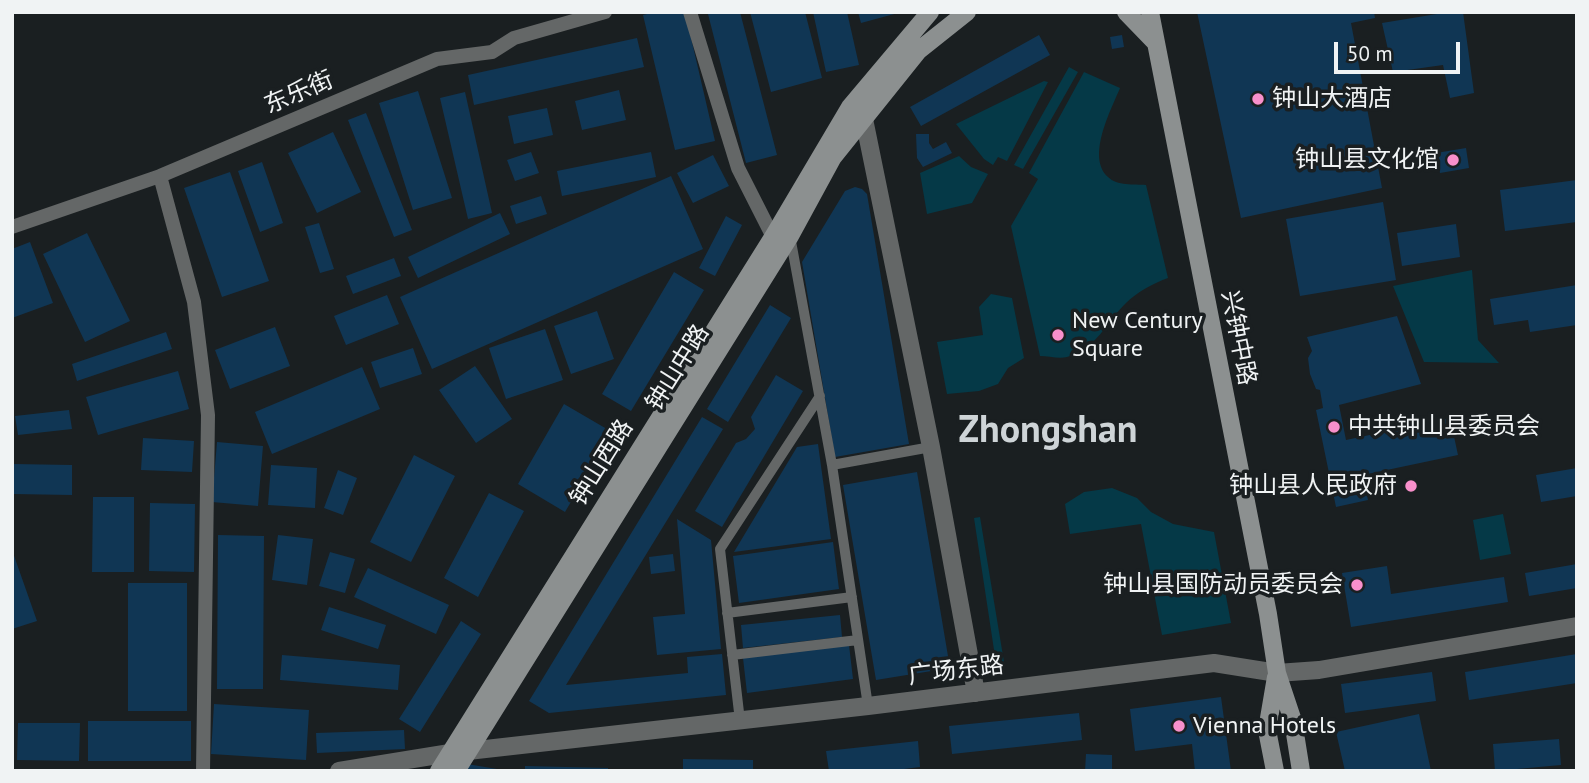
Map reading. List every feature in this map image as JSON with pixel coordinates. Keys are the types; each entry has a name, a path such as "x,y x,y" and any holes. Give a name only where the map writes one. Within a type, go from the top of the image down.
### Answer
{"main road":[{"name":"钟山西路","path":"439,771 457,752 782,237 857,113 930,12"},
{"path":"857,113 918,51 967,12"},
{"path":"1126,12 1155,42"},
{"name":"兴钟中路","path":"1150,12 1268,614 1277,673 1293,721 1301,771"},
{"name":"兴钟中路","path":"1275,771 1268,730 1277,673"},
{"path":"456,771 457,752"}],"street":[{"name":"东乐街","path":"12,227 160,176 437,59 492,51 514,38 605,12"},
{"path":"690,12 738,168 782,237 820,396 868,706"},
{"path":"857,113 931,447 976,693"},
{"path":"160,176 194,302 208,415 203,771"},
{"path":"740,722 720,549 820,396"},
{"path":"832,466 931,447"},
{"path":"727,614 852,597"},
{"name":"广场东路","path":"339,771 457,752 740,722 1214,663 1277,673 1319,670 1577,626"},
{"path":"732,655 858,640"}],"shaded area":[{"path":"1069,67 1078,72 1023,169 1014,165"},
{"path":"1084,72 1120,88 1102,133 1099,158 1102,168 1112,180 1146,185 1168,278 1130,299 1086,348 1067,357 1040,356 1011,226 1038,179 1029,173"},
{"path":"1044,81 1048,82 1007,161 998,157 993,165 984,159 956,124"},
{"path":"959,156 971,167 988,174 972,203 927,214 920,173"},
{"path":"1472,270 1478,340 1499,363 1424,362 1393,286"},
{"path":"991,294 1012,298 1024,358 1008,368 998,384 979,391 947,394 937,342 983,335 979,307"},
{"path":"1112,488 1137,498 1151,512 1173,524 1214,532 1231,623 1162,635 1141,524 1070,534 1065,504 1084,492"},
{"path":"1503,514 1511,554 1480,560 1473,520"},
{"path":"980,517 1004,662 996,663 974,518"}],"building":[{"path":"655,12 685,12 715,141 675,150 643,15"},
{"path":"740,12 777,155 746,163 708,14"},
{"path":"750,12 805,12 822,78 771,92"},
{"path":"813,12 847,12 859,65 826,72"},
{"path":"858,12 898,12 898,13 861,23"},
{"name":"钟山大酒店","path":"1197,12 1374,12 1375,18 1351,23 1382,188 1241,218"},
{"path":"1463,12 1474,93 1450,98 1443,65 1393,72 1382,23"},
{"path":"1039,35 1050,55 921,126 910,107"},
{"path":"1122,35 1124,47 1112,49 1110,37"},
{"path":"637,38 644,67 474,105 468,75"},
{"path":"619,90 626,120 582,130 575,101"},
{"path":"418,91 452,198 413,210 379,103"},
{"path":"465,92 492,213 468,219 440,98"},
{"path":"547,108 553,135 514,144 508,116"},
{"path":"366,113 412,230 394,237 348,120"},
{"path":"333,132 361,192 317,213 288,153"},
{"path":"916,134 929,134 929,143 933,149 946,142 952,153 923,167 917,158"},
{"name":"钟山县文化馆","path":"1466,148 1469,168 1440,173 1436,153"},
{"path":"531,152 539,173 515,181 507,160"},
{"path":"651,152 656,177 562,196 557,171"},
{"path":"713,155 729,186 693,203 677,173"},
{"path":"262,162 283,223 260,232 238,171"},
{"path":"230,172 269,281 222,297 184,188"},
{"path":"671,176 703,249 432,369 400,297"},
{"path":"1577,180 1577,222 1505,231 1500,190"},
{"path":"855,187 867,194 909,444 835,457 802,262 845,191"},
{"path":"541,196 547,214 516,224 510,206"},
{"path":"1383,202 1396,280 1300,296 1286,219"},
{"path":"500,213 510,234 418,278 408,257"},
{"path":"726,216 742,225 715,276 699,268"},
{"path":"319,223 334,269 320,273 305,227"},
{"path":"1456,224 1460,257 1402,266 1397,233"},
{"path":"87,233 130,321 85,342 43,254"},
{"path":"30,242 53,303 12,318 12,249"},
{"path":"394,258 401,276 353,294 346,276"},
{"path":"674,272 704,290 631,411 602,394"},
{"path":"1577,285 1577,325 1530,332 1528,320 1494,325 1490,299"},
{"path":"387,295 399,324 346,345 334,316"},
{"path":"770,305 791,318 728,422 707,409"},
{"path":"597,311 614,359 571,374 554,326"},
{"path":"1397,316 1421,384 1339,405 1346,440 1450,418 1458,455 1363,475 1368,500 1336,507 1316,410 1323,408 1320,390 1316,389 1310,374 1308,358 1312,351 1307,337"},
{"path":"275,327 290,366 230,389 215,350"},
{"path":"545,329 563,380 506,399 489,348"},
{"path":"166,332 172,349 77,381 72,364"},
{"path":"413,348 422,374 380,388 371,362"},
{"path":"475,366 512,419 476,443 439,390"},
{"path":"362,367 380,409 272,454 255,412"},
{"path":"178,371 189,409 98,435 86,397"},
{"path":"776,375 803,391 722,527 695,511 736,443 746,439 755,429 751,417"},
{"path":"564,404 612,432 565,512 518,484"},
{"path":"69,410 72,429 18,435 15,416"},
{"path":"702,417 723,429 566,685 688,673 687,657 722,654 726,695 549,713 529,701"},
{"path":"143,438 194,441 192,472 141,470"},
{"path":"217,442 263,446 258,506 212,502"},
{"path":"818,444 831,539 734,552 797,447"},
{"path":"414,455 455,476 411,562 370,542"},
{"path":"13,464 72,465 72,495 13,494"},
{"path":"271,465 317,468 315,508 268,505"},
{"path":"1577,468 1577,496 1541,502 1536,475"},
{"path":"338,470 357,478 343,515 324,508"},
{"path":"917,472 950,668 876,680 843,485"},
{"path":"489,493 524,511 478,597 444,578"},
{"path":"93,497 134,497 134,572 92,572"},
{"path":"150,503 195,504 194,572 149,571"},
{"path":"677,519 711,540 721,649 657,655 653,617 685,614"},
{"path":"218,535 264,536 263,689 217,689"},
{"path":"278,535 313,539 307,585 272,580"},
{"path":"833,542 839,589 739,603 733,556"},
{"path":"12,550 37,621 12,629"},
{"path":"330,552 355,559 345,593 319,586"},
{"path":"673,554 675,571 651,574 649,557"},
{"path":"1577,564 1577,588 1529,596 1525,573"},
{"path":"1387,566 1391,594 1504,577 1508,602 1351,627 1342,573"},
{"path":"368,568 449,605 436,634 354,597"},
{"path":"128,583 187,583 187,711 128,711"},
{"path":"329,607 386,625 378,649 321,630"},
{"path":"840,615 842,637 743,648 741,625"},
{"path":"461,621 481,634 420,732 399,719"},
{"path":"849,645 853,679 747,693 743,658"},
{"path":"1577,654 1577,683 1469,700 1465,672"},
{"path":"282,655 400,665 398,690 280,680"},
{"path":"1432,672 1436,701 1345,713 1341,684"},
{"name":"Vienna Hotels","path":"1221,697 1231,771 1195,771 1192,744 1135,751 1130,709"},
{"path":"214,704 309,710 306,760 211,754"},
{"path":"1079,713 1082,740 952,754 949,726"},
{"path":"1419,714 1431,771 1345,771 1336,732"},
{"path":"88,721 191,721 191,761 88,761"},
{"path":"18,723 80,723 79,761 17,760"},
{"path":"404,730 405,749 317,753 316,733"},
{"path":"1559,739 1561,765 1495,771 1493,744"},
{"path":"918,741 920,767 888,771 829,771 826,751"},
{"path":"1086,754 1112,755 1112,771 1085,771"},
{"path":"683,759 753,760 753,771 683,771"},
{"path":"467,764 497,769 497,771 466,771"},
{"path":"525,766 608,768 608,771 525,771"}],"place":[{"name":"钟山大酒店","path":"1258,99"},
{"name":"钟山县文化馆","path":"1453,160"},
{"name":"New Century Square","path":"1058,335"},
{"name":"中共钟山县委员会","path":"1334,427"},
{"name":"钟山县人民政府","path":"1411,486"},
{"name":"钟山县国防动员委员会","path":"1357,585"},
{"name":"Vienna Hotels","path":"1179,726"}],"district":[{"name":"Zhongshan","path":"1048,431"}]}
